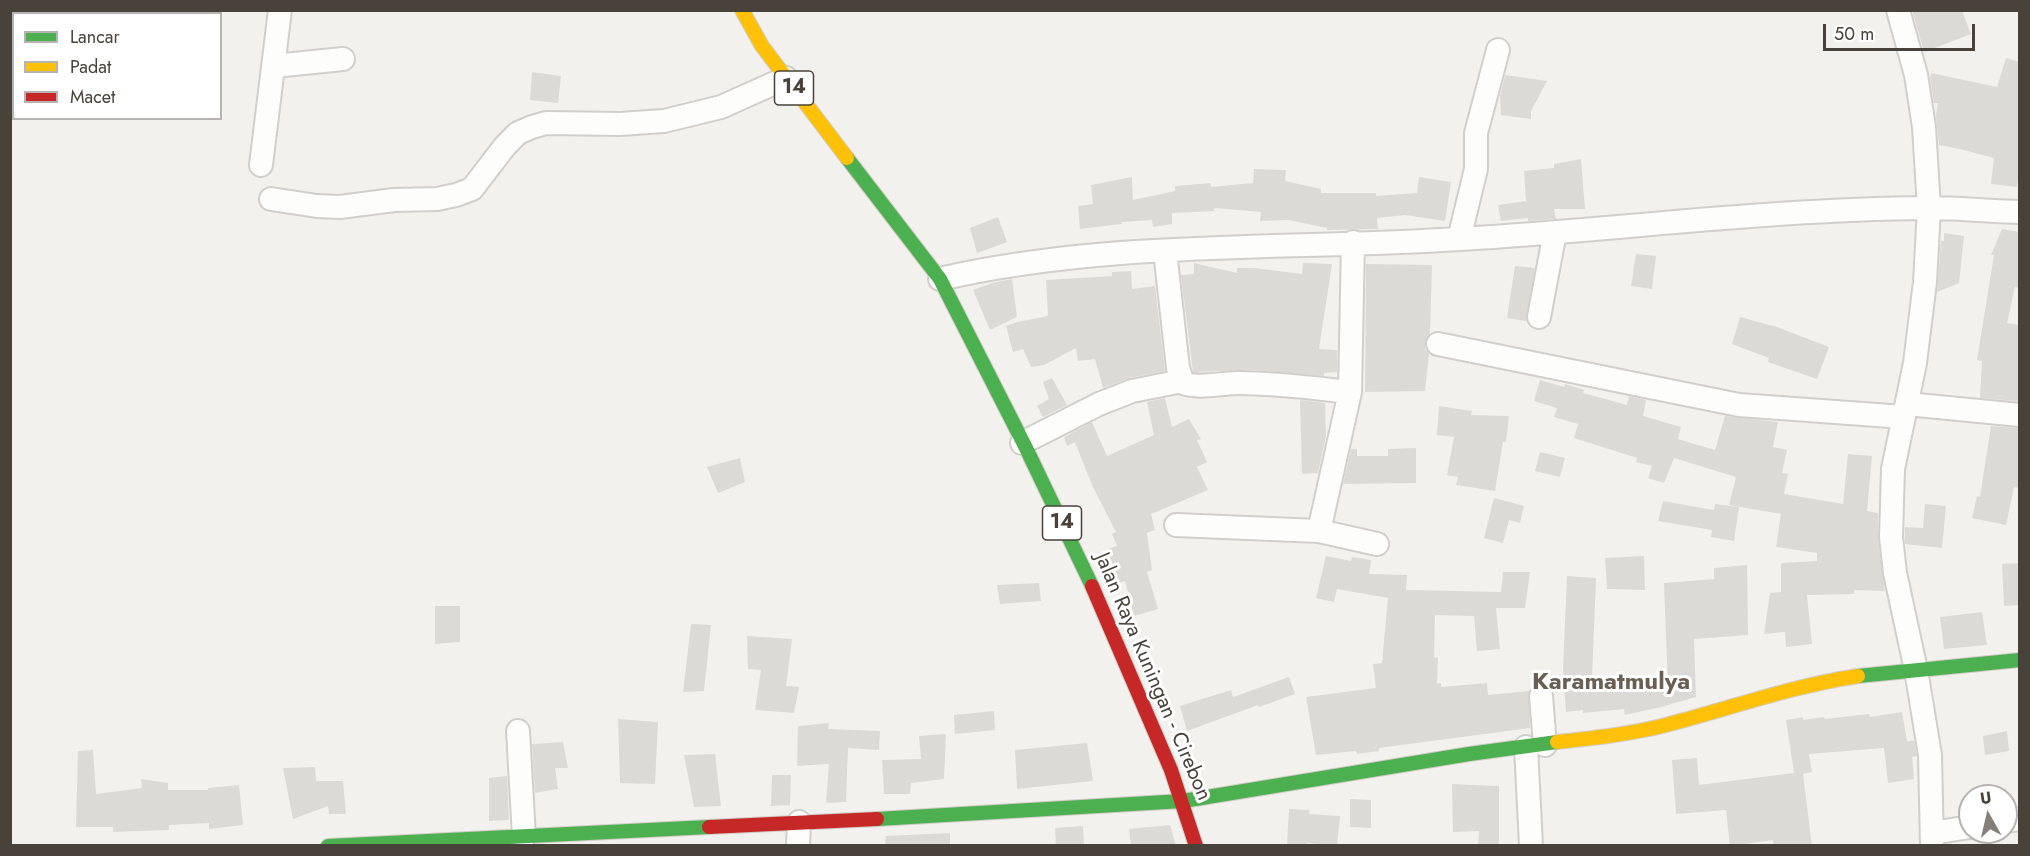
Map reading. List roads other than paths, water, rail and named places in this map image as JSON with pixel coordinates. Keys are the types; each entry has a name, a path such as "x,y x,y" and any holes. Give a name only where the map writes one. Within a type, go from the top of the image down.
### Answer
{"main road":[{"name":"Jalan Raya Kuningan - Cirebon","path":"742,10 762,46 940,279 1119,644 1183,801 1196,846"},
{"path":"328,846 1183,801 1469,754 1614,735 1665,725 1821,682 2019,660"}],"street":[{"path":"261,165 280,10"},
{"path":"1898,10 1916,75 1924,126 1929,208 1925,282 1915,363 1893,469 1891,537 1895,573 1916,670 1930,755 1932,839 1958,831"},
{"path":"1459,239 1476,169 1475,142 1498,50"},
{"path":"274,66 343,59"},
{"path":"271,199 340,207 394,200 437,199 456,195 472,189 505,146 518,133 532,127 546,123 620,124 664,121 722,107 786,78"},
{"path":"940,279 986,269 1057,259 1166,251 1459,239 1824,212 1929,208 2019,209"},
{"path":"1539,317 1555,232"},
{"path":"1319,531 1350,392 1353,242"},
{"path":"1166,251 1178,368 1182,381 1186,384 1198,385 1249,384 1311,387 1350,392"},
{"path":"1438,344 1739,405 2019,415"},
{"path":"1022,443 1099,404 1132,391 1182,381"},
{"path":"1176,525 1319,531 1377,544"},
{"path":"1531,846 1535,746 1541,696"},
{"path":"518,731 524,837"},
{"path":"798,846 799,822"}],"district":[{"name":"Karamatmulya","path":"1611,683"}]}
